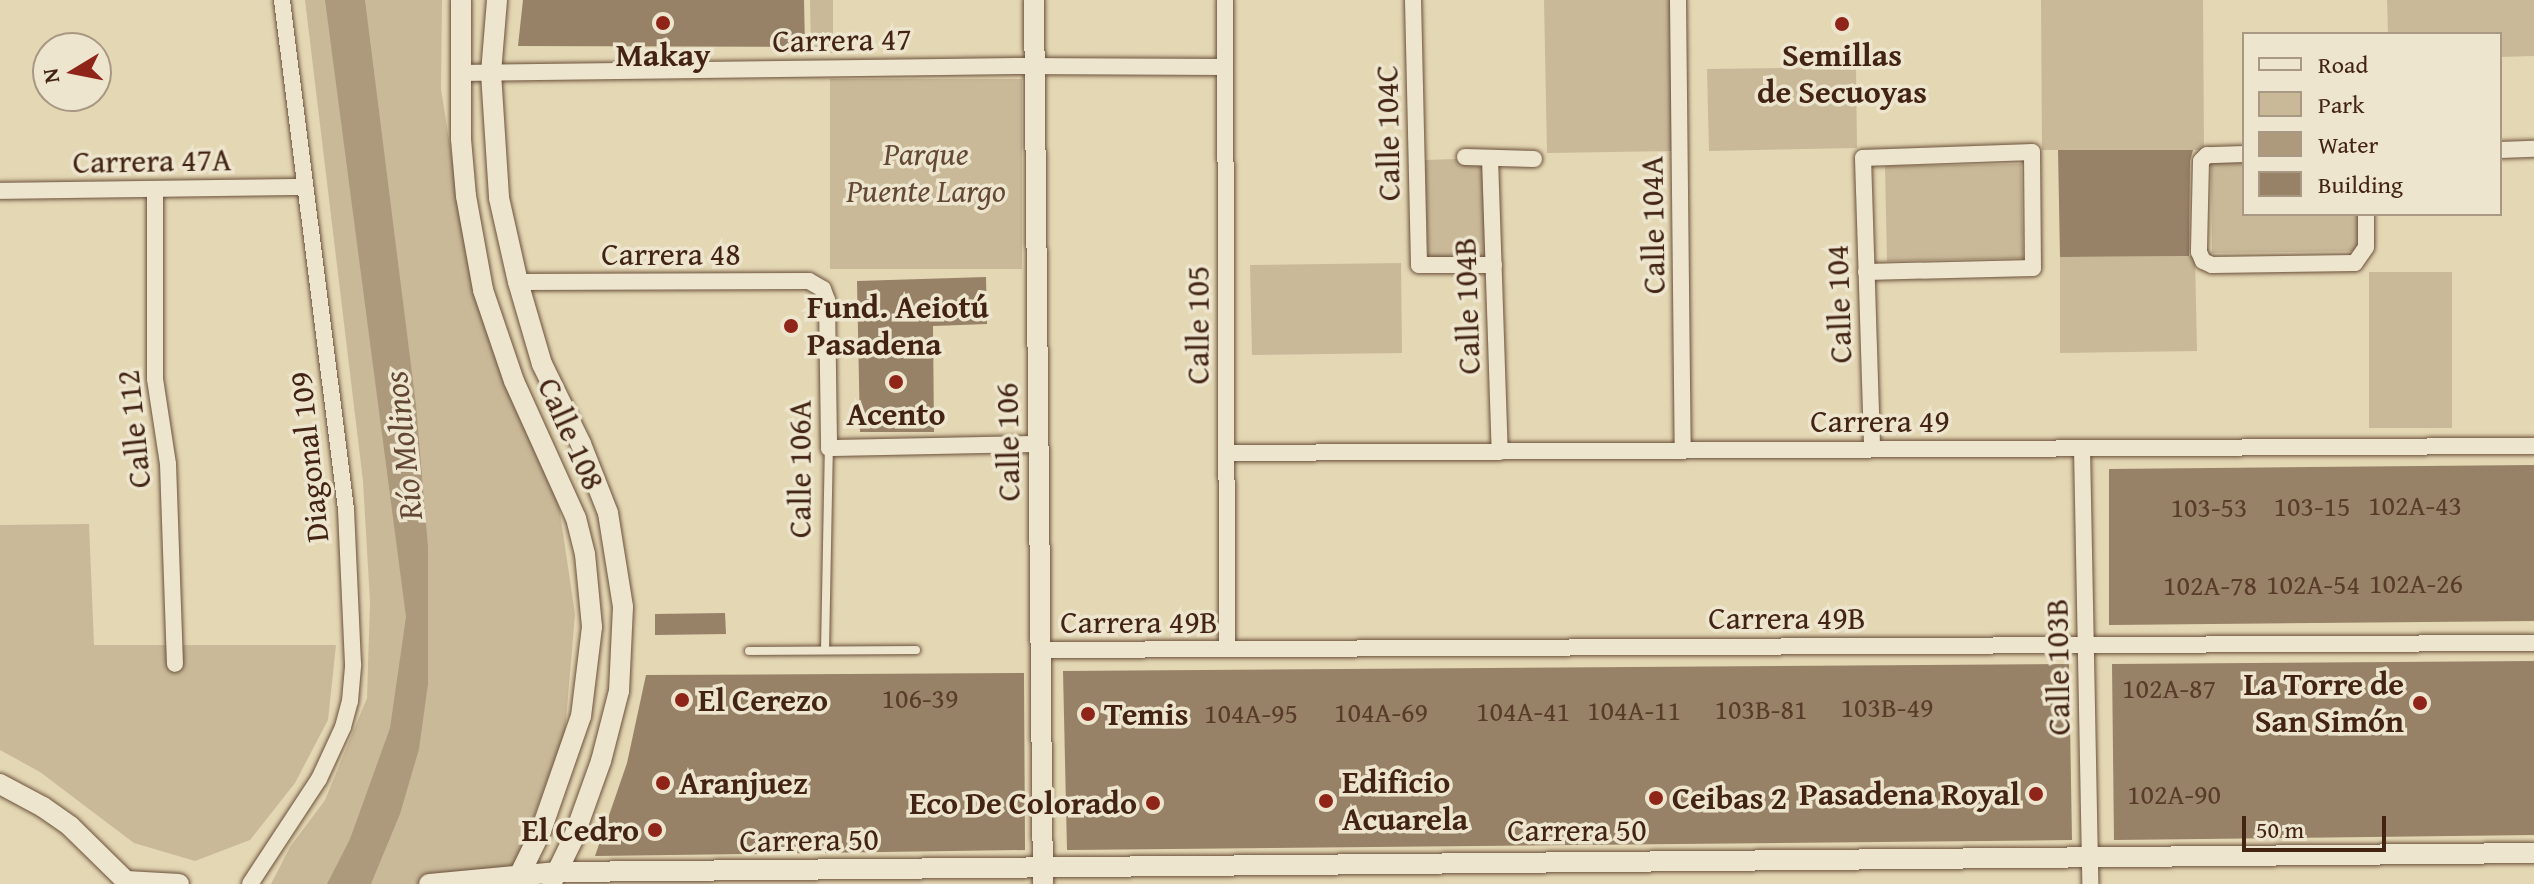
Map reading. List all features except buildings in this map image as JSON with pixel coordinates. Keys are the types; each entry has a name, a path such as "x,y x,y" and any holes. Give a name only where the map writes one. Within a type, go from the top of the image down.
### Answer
{"street":[{"name":"Diagonal 109","path":"250,884 319,779 343,727 350,701 353,664 346,509 282,0"},
{"name":"Calle 108","path":"461,0 459,73 466,196 483,290 514,381 576,518 589,593 590,664 581,716 559,784 518,879"},
{"name":"Calle 108","path":"497,0 491,73 499,198 518,282 542,364 581,444 608,513 623,607 619,691 588,800 555,878"},
{"name":"Calle 106","path":"1034,0 1042,876"},
{"name":"Calle 105","path":"1225,0 1227,649"},
{"name":"Calle 104C","path":"1413,0 1419,265 1494,265"},
{"name":"Calle 104A","path":"1678,0 1683,450"},
{"name":"Carrera 47","path":"459,73 1034,66 1225,67"},
{"path":"2502,150 2534,149"},
{"name":"Calle 104","path":"1866,272 2033,268 2032,152 1863,158 1866,272 1872,449"},
{"path":"2242,154 2207,155 2201,161 2199,252 2203,261 2212,265 2355,263 2361,259 2366,247 2366,216"},
{"path":"1465,157 1534,159"},
{"name":"Calle 104B","path":"1490,158 1500,452"},
{"name":"Carrera 47A","path":"0,191 305,187"},
{"name":"Calle 112","path":"155,189 155,379 168,464 175,664"},
{"name":"Carrera 48","path":"518,282 809,281 823,289"},
{"name":"Calle 106A","path":"823,289 827,300 829,448"},
{"path":"829,448 1038,444"},
{"name":"Carrera 49","path":"1226,453 2534,446"},
{"name":"Calle 103B","path":"2082,448 2090,884"},
{"name":"Carrera 49B","path":"1040,650 2534,643"},
{"path":"0,784 43,807 70,826 127,882 179,884"},
{"name":"Carrera 50","path":"429,884 555,878 1042,876 1577,860 2089,859 2534,853"}],"lane":[{"name":"Calle 106A","path":"825,650 829,448"},
{"path":"749,651 916,650"}],"green space":[{"path":"305,0 442,0 441,89 461,216 557,493 575,614 565,732 517,862 501,884 271,884 290,847 325,800 367,698 370,602 363,481"},
{"path":"810,0 833,0 833,53 811,52"},
{"path":"1544,0 1671,0 1673,151 1547,153"},
{"path":"2041,0 2203,0 2204,150 2042,150"},
{"path":"2387,0 2534,0 2534,56 2502,57 2502,32 2388,32"},
{"path":"1856,67 1857,148 1709,151 1707,69"},
{"name":"Parque Puente Largo","path":"830,79 1022,79 1022,269 830,269"},
{"path":"1488,158 1491,257 1428,259 1425,160"},
{"path":"2211,162 2242,162 2242,216 2360,216 2360,251 2212,253"},
{"path":"2021,164 2023,258 1887,261 1885,166"},
{"path":"2195,256 2197,351 2060,353 2060,257"},
{"path":"1401,263 1402,353 1252,355 1250,265"},
{"path":"2369,272 2452,272 2452,428 2369,428"},
{"path":"89,524 94,645 336,645 328,720 295,783 250,840 195,861 134,843 40,772 0,750 0,525"}],"water":[{"name":"Río Molinos","path":"325,0 365,0 416,405 428,547 428,684 419,749 400,814 371,884 327,884 350,839 390,728 406,617"}],"place":[{"name":"Makay","path":"663,23"},
{"name":"Semillas de Secuoyas","path":"1842,24"},
{"name":"Fund. Aeiotú Pasadena","path":"791,326"},
{"name":"Acento","path":"896,382"},
{"name":"El Cerezo","path":"682,700"},
{"name":"La Torre de San Simón","path":"2420,703"},
{"name":"Temis","path":"1088,714"},
{"name":"Aranjuez","path":"663,783"},
{"name":"Pasadena Royal","path":"2036,794"},
{"name":"Ceibas 2","path":"1656,798"},
{"name":"Edificio Acuarela","path":"1326,801"},
{"name":"Eco De Colorado","path":"1153,803"},
{"name":"El Cedro","path":"655,830"}]}
